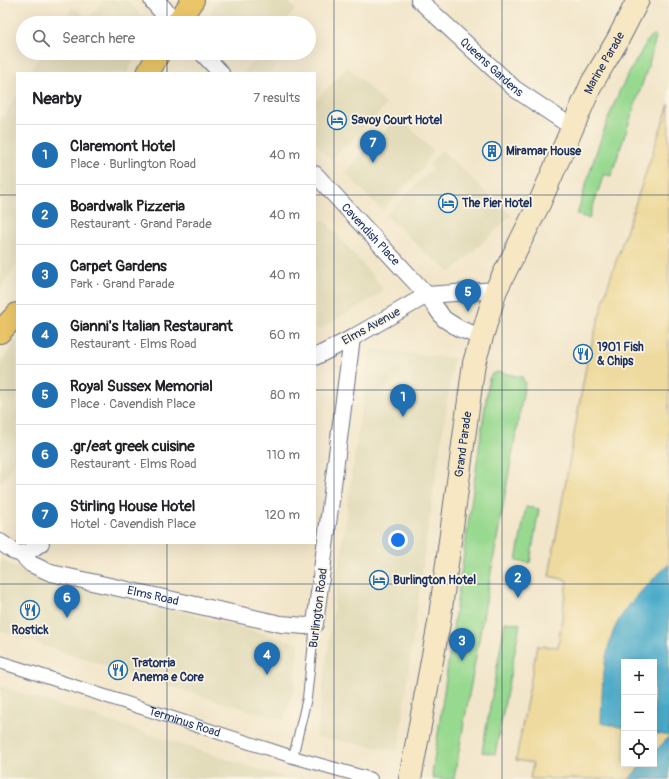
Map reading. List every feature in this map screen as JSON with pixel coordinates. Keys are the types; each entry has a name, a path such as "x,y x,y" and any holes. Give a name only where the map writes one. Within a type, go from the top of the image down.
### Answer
{"main road":[{"path":"182,16 193,0"},
{"name":"Marine Parade","path":"572,127 592,83 617,41 638,0"},
{"path":"149,72 155,60"},
{"name":"Grand Parade","path":"410,779 438,623 474,363 496,290 538,204 572,127"},
{"path":"0,332 16,315"}],"street":[{"path":"154,0 168,16"},
{"name":"Queens Gardens","path":"419,0 515,89 572,127"},
{"path":"209,60 220,72"},
{"name":"Cavendish Place","path":"316,175 427,295 444,319 460,329 482,337"},
{"path":"427,295 496,290"},
{"name":"Elms Avenue","path":"316,356 352,338 427,295"},
{"name":"Burlington Road","path":"315,624 324,531 352,338"},
{"name":"Elms Road","path":"0,542 15,552 21,554 31,564 41,570 51,573 281,624 305,626 315,624"},
{"path":"21,554 28,552 40,544"},
{"name":"Terminus Road","path":"0,662 293,757 370,779"}],"lane":[{"name":"Burlington Road","path":"293,757 307,698 315,624"}],"shaded area":[{"path":"104,0 126,0 141,16 90,16"},
{"path":"218,0 286,0 296,9 290,16 210,16 211,10"},
{"path":"72,8 87,16 67,16"},
{"path":"38,60 134,60 128,72 31,72"},
{"path":"254,60 282,60 270,72 246,72 244,70"},
{"path":"348,67 387,105 331,160 316,144 316,100"},
{"path":"16,96 16,265 0,290 0,121"},
{"path":"399,117 432,149 433,152 425,162 423,168 382,210 344,172"},
{"name":"The Pier Hotel","path":"442,150 500,206 512,215 450,273 437,260 435,262 386,215 432,169 429,165"},
{"path":"323,219 382,288 381,293 319,330 316,327 316,226"},
{"path":"16,340 16,461 0,484 0,364"},
{"name":"Burlington Hotel","path":"371,349 454,358 425,550 398,751 316,737 352,471"},
{"path":"0,558 16,568 299,643 294,690 284,721 145,679 0,631"},
{"path":"0,686 248,766 290,779 0,779"}],"green space":[{"path":"654,35 656,38 648,67 611,176 604,174 589,218 577,215 596,153 619,92 647,41"},
{"path":"498,372 522,377 525,383 454,779 433,779 432,775 489,379 492,374"},
{"path":"526,507 539,509 530,563 516,561"},
{"path":"505,622 520,624 495,754 482,752"}],"sand":[{"path":"669,104 669,779 530,779 533,763 516,760 537,646 558,647 567,580 549,576 587,361 608,285"}],"water":[{"path":"669,564 669,736 657,734 657,659 621,659 621,727 601,723 602,689 609,643 617,623 645,587"},
{"path":"669,737 669,779 629,779 639,767 657,767 657,749"}],"place":[{"name":"Savoy Court Hotel","path":"337,120"},
{"name":"Miramar House","path":"492,151"},
{"name":"Stirling House Hotel","path":"373,163"},
{"name":"The Pier Hotel","path":"448,203"},
{"name":"Royal Sussex Memorial","path":"468,312"},
{"name":"1901 Fish & Chips","path":"583,354"},
{"name":"Claremont Hotel","path":"403,417"},
{"name":"Burlington Hotel","path":"379,580"},
{"name":"Boardwalk Pizzeria","path":"518,598"},
{"name":"Rostick","path":"30,610"},
{"name":".gr/eat greek cuisine","path":"67,618"},
{"name":"Carpet Gardens","path":"462,661"},
{"name":"Tratorria Anema e Core","path":"118,670"},
{"name":"Gianni's Italian Restaurant","path":"267,675"}]}
